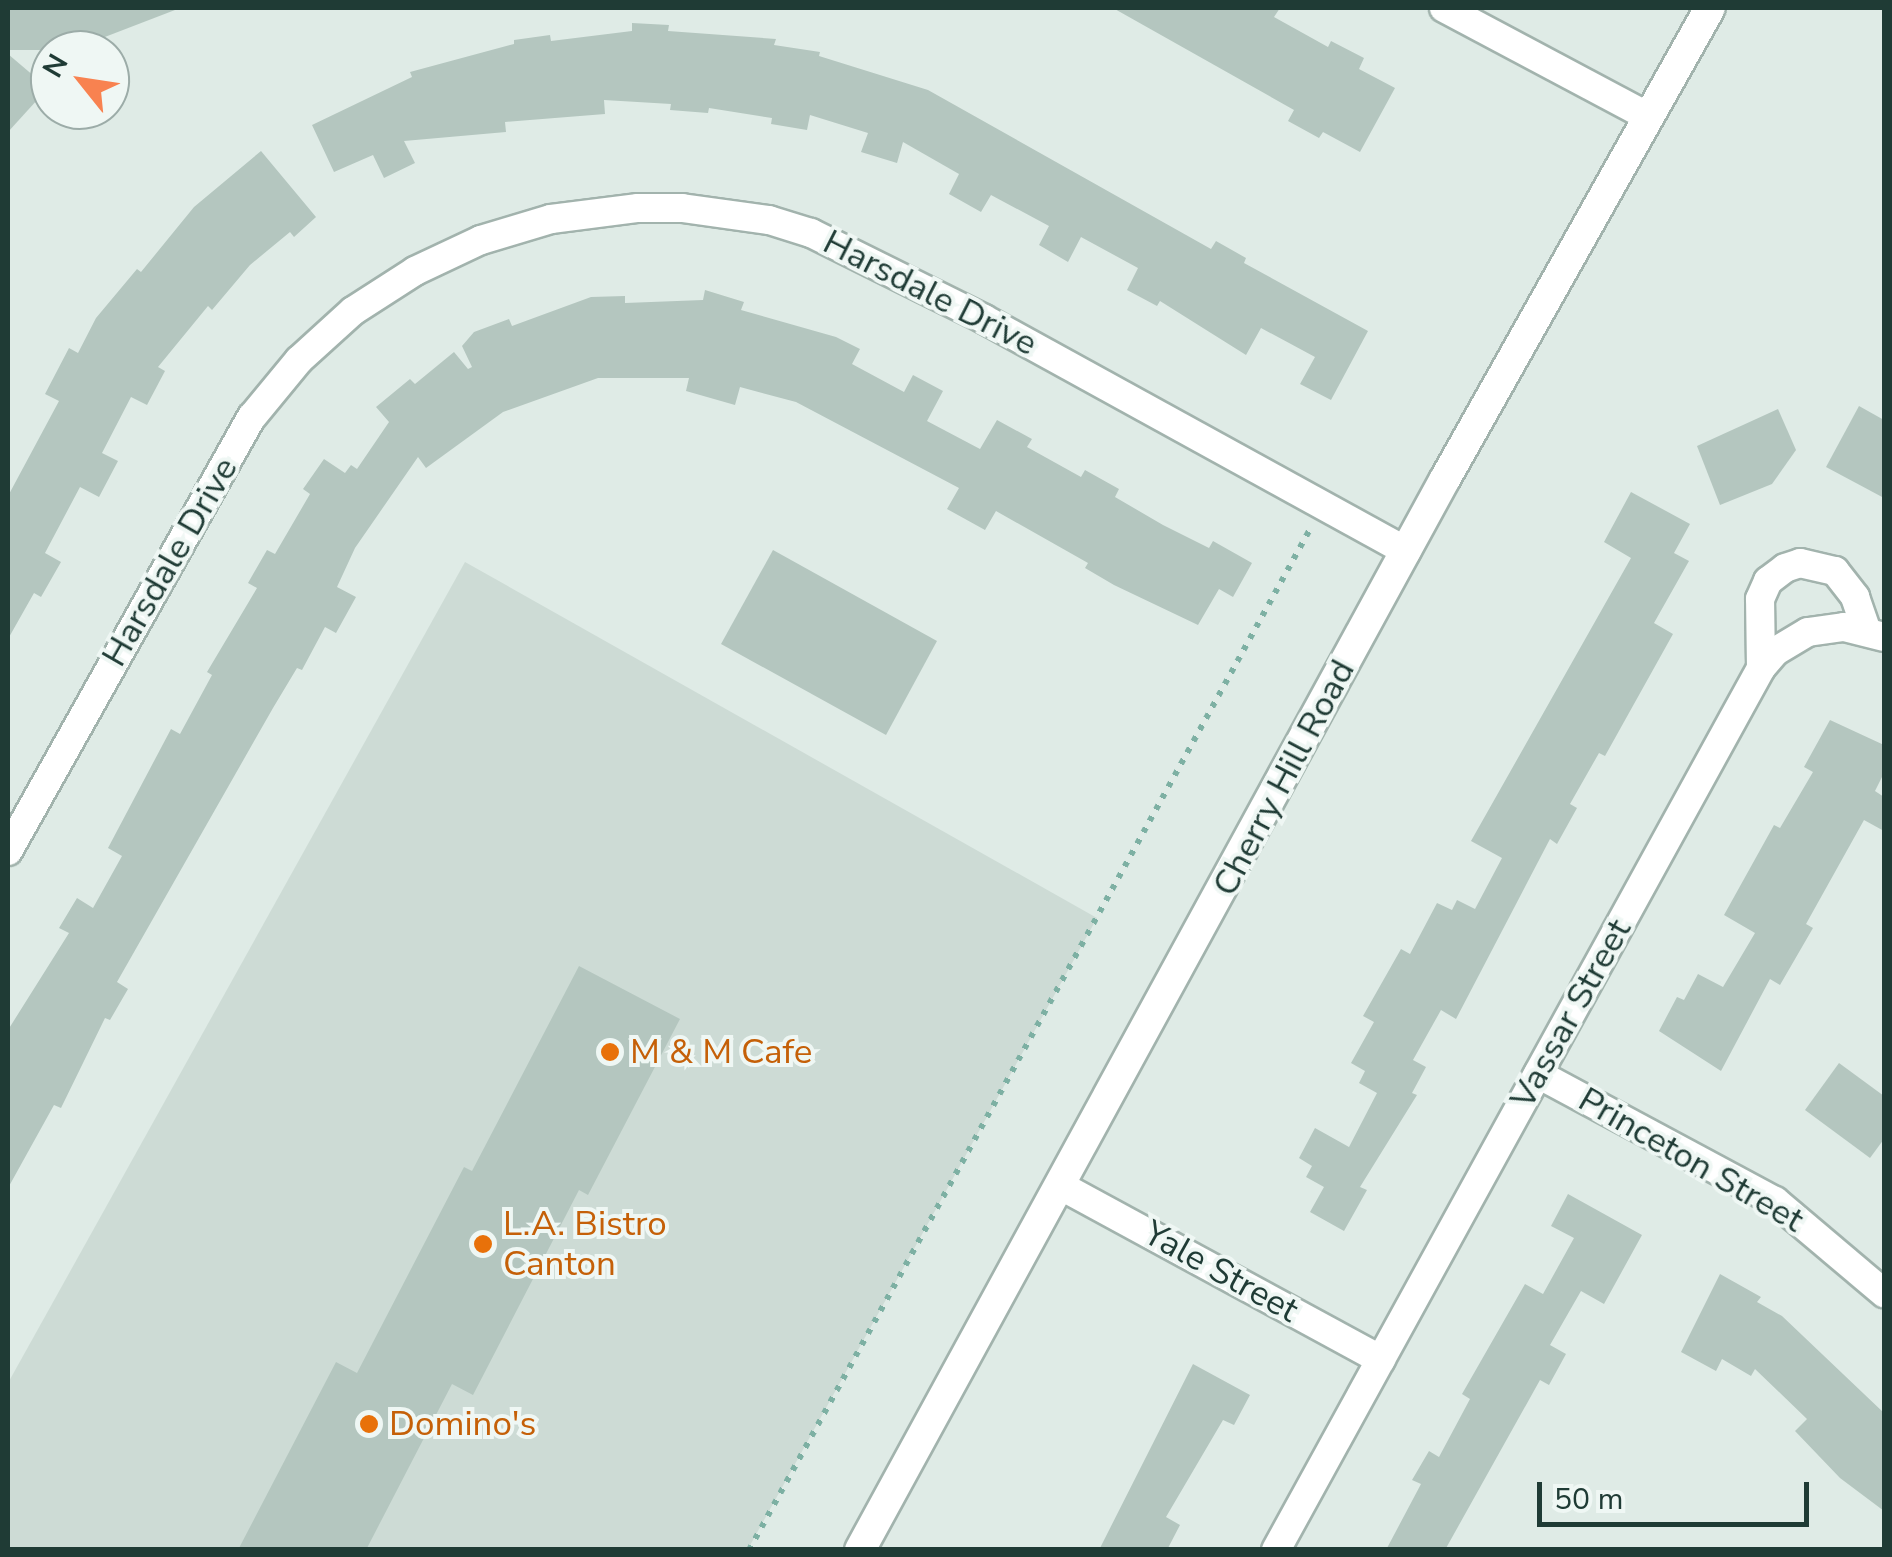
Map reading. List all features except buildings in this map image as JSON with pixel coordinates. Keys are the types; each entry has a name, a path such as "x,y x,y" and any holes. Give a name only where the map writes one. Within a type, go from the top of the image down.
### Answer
{"main road":[{"name":"Cherry Hill Road","path":"860,1550 1406,551 1710,8"}],"street":[{"path":"1444,8 1649,117"},
{"name":"Harsdale Drive","path":"8,851 252,416 299,360 353,311 414,271 480,240 551,219 638,208 682,208 754,218 811,232 984,319 1406,551"},
{"path":"1762,668 1760,598 1768,581 1800,562 1836,571 1875,633"},
{"name":"Vassar Street","path":"1276,1550 1762,668 1776,651 1808,632 1826,628 1875,633"},
{"name":"Princeton Street","path":"1538,1074 1774,1201 1884,1292"},
{"name":"Yale Street","path":"1061,1186 1380,1360"}],"path":[{"path":"749,1550 1308,530"}],"shaded area":[{"path":"465,562 1097,918 748,1549 8,1550 8,1383"}],"place":[{"name":"M & M Cafe","path":"610,1052"},
{"name":"L.A. Bistro Canton","path":"483,1244"},
{"name":"Domino's","path":"369,1424"}]}
